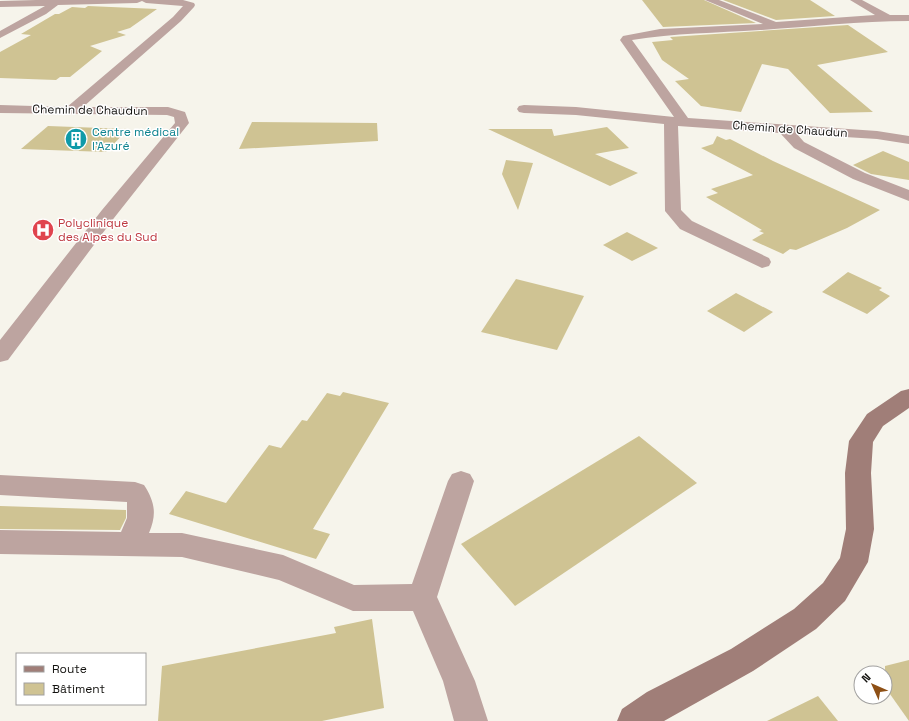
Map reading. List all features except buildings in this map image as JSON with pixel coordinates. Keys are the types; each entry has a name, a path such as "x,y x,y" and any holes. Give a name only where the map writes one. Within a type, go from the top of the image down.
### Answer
{"street":[{"path":"0,4 54,4 137,0"},
{"path":"146,0 185,3 201,0"},
{"path":"710,0 778,25"},
{"path":"855,0 886,17"},
{"path":"70,111 177,19 190,5 185,3"},
{"path":"0,35 54,4"},
{"path":"762,262 686,225 673,211 678,122 626,38 660,32 886,17 909,18"},
{"name":"Chemin de Chaudun","path":"0,109 168,111 180,115 181,126 108,214 0,355"},
{"name":"Chemin de Chaudun","path":"524,109 576,110 678,122 877,135 909,140"},
{"path":"784,128 799,145 859,176 909,196"},
{"path":"654,715 805,619 834,592 854,562 860,529 858,473 861,441 875,420 909,397"},
{"path":"461,481 422,597 459,681 471,721"},
{"path":"0,485 135,492 141,501 142,513 129,544"},
{"path":"0,542 182,545 283,568 352,598 422,597"}],"place":[{"name":"Centre médical l'Azuré","path":"76,139"},
{"name":"Polyclinique des Alpes du Sud","path":"43,230"}]}
